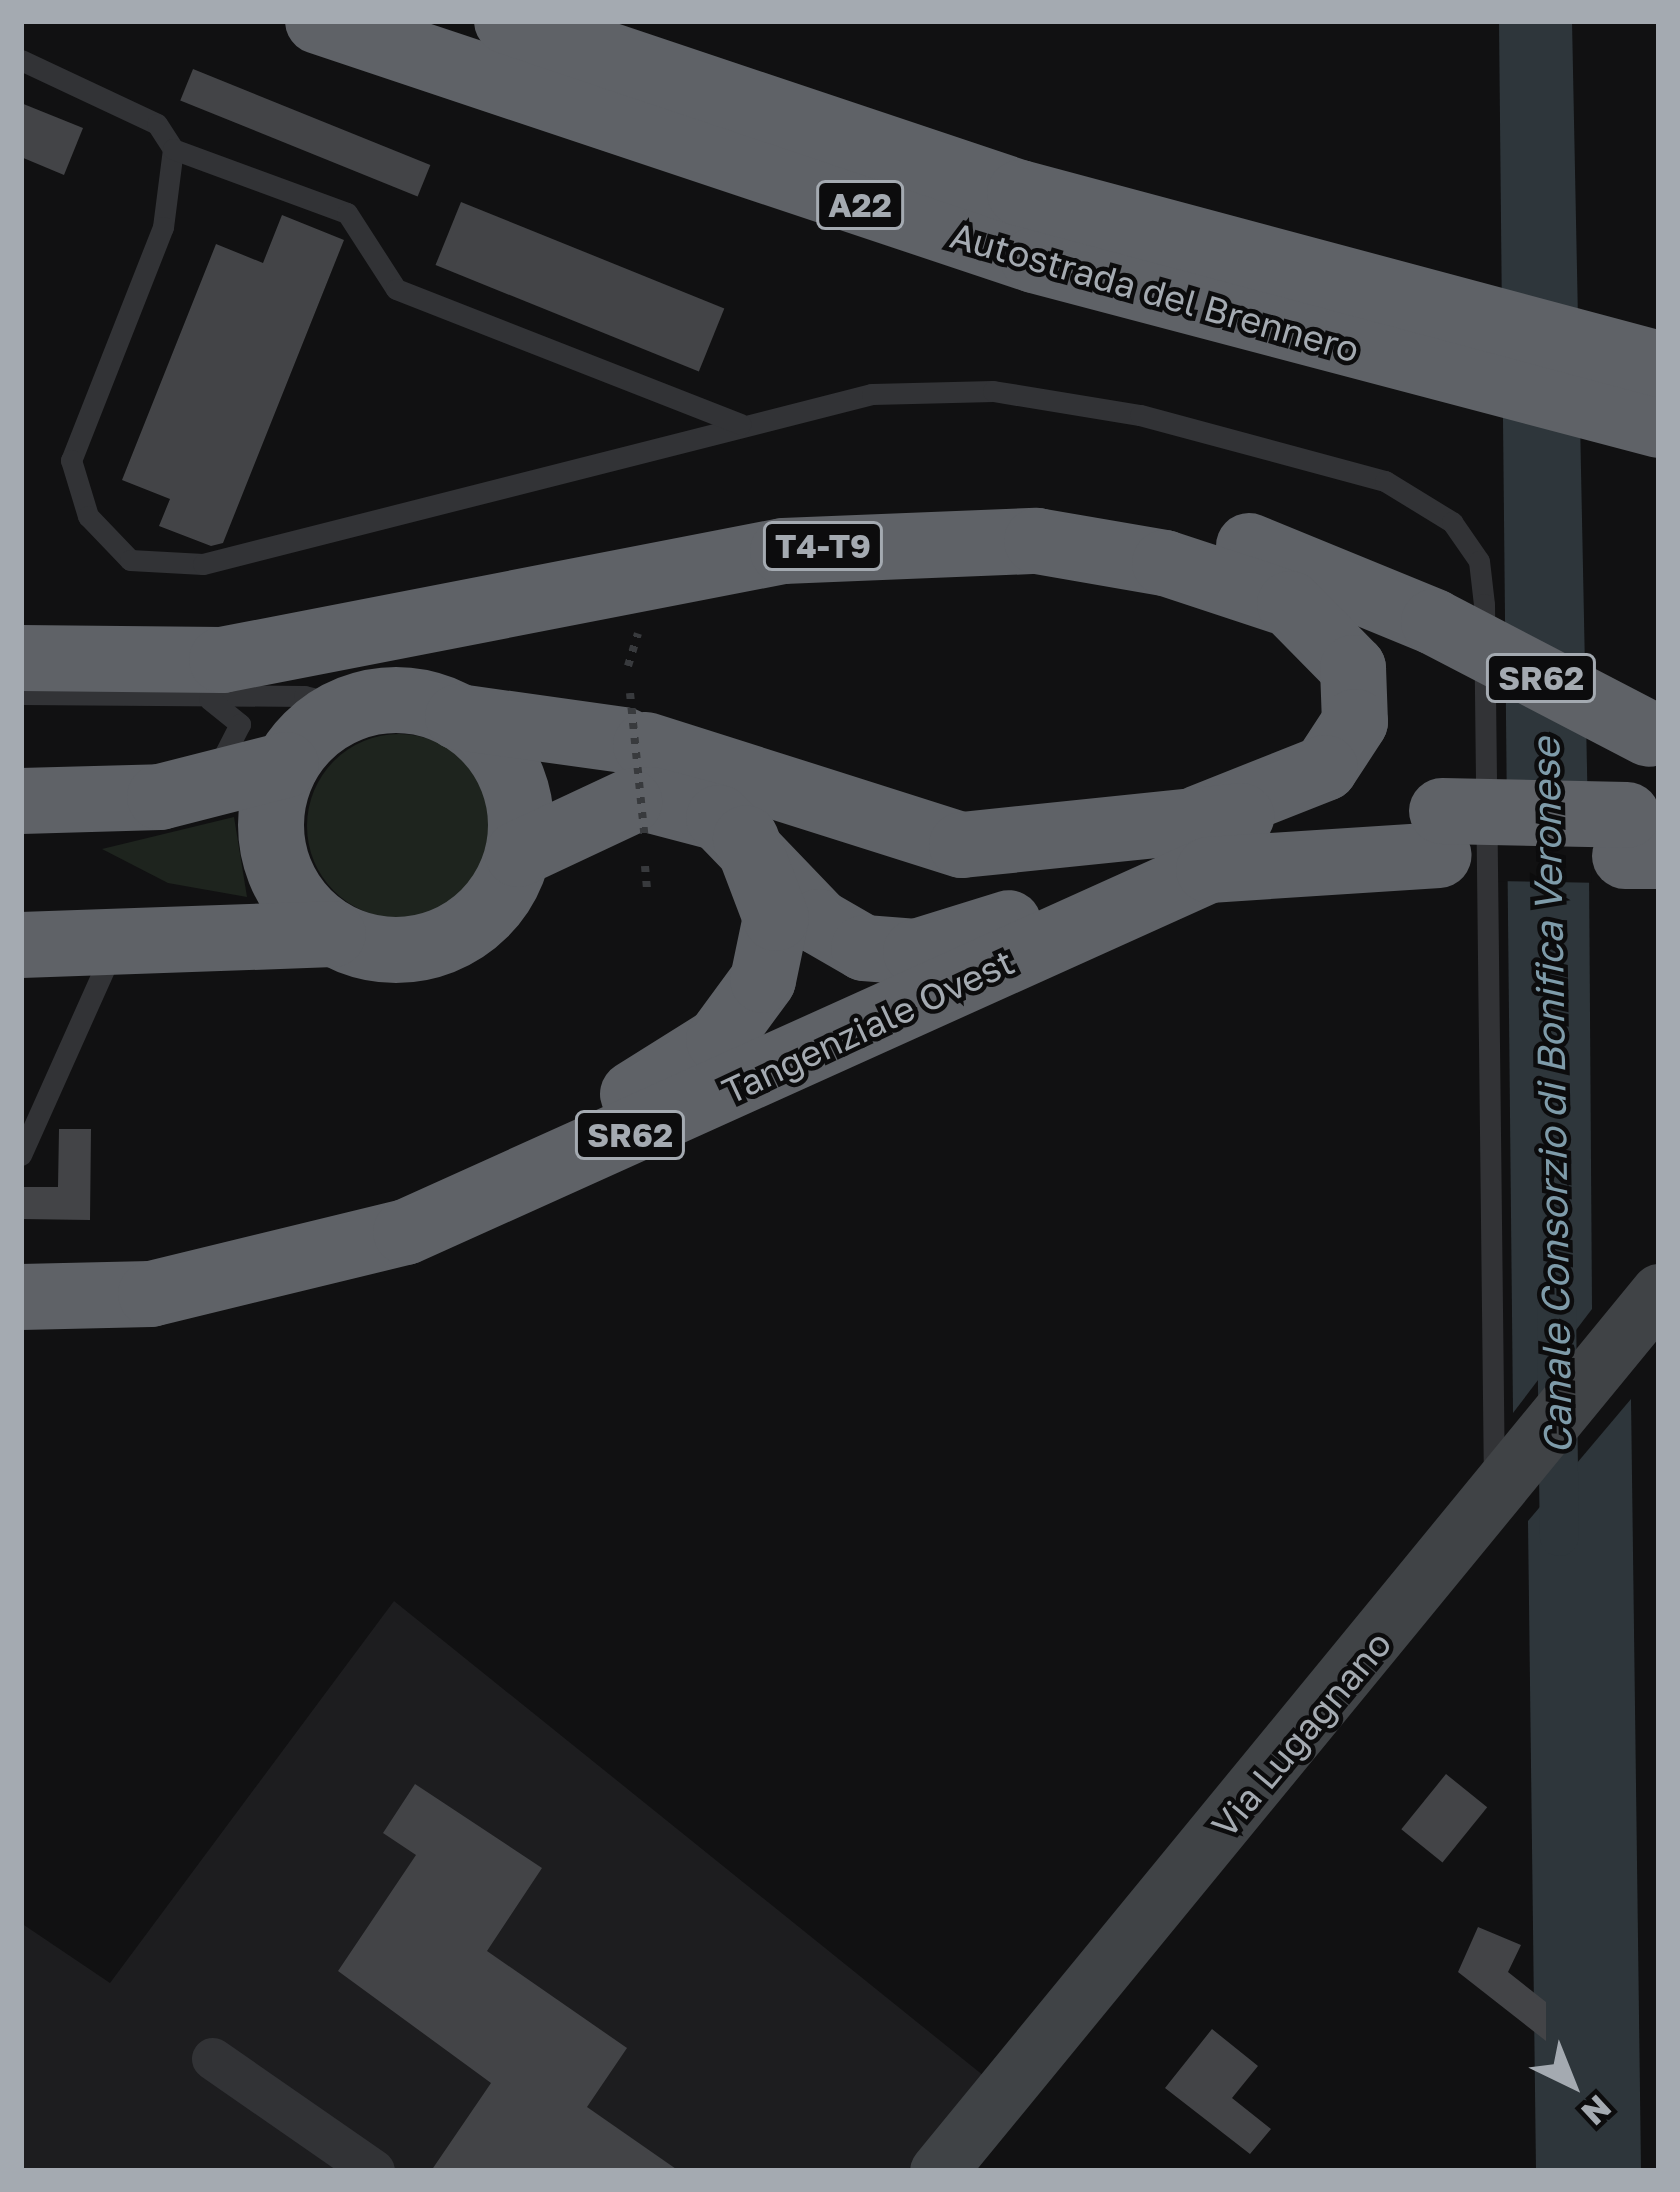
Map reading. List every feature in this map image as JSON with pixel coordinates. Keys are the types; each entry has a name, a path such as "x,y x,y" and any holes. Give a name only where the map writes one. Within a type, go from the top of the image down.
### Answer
{"highway":[{"name":"Autostrada del Brennero","path":"318,21 721,162 1646,391"},
{"name":"Autostrada del Brennero","path":"507,21 1020,193 1416,336"},
{"path":"594,21 790,89 1020,193"},
{"name":"SR62","path":"21,622 246,620 347,607 726,521 915,498 1214,535 1434,622 1654,737"},
{"name":"T4-T9","path":"21,658 222,660 783,551 1036,541 1166,563 1290,604 1353,668 1355,722 1324,768 1204,844"},
{"path":"21,801 193,790 286,765 355,708 395,700 637,770 962,845 1204,844"},
{"path":"458,716 503,761 518,854"},
{"path":"286,765 272,848 294,899 333,934"},
{"path":"637,770 746,838 819,922 889,953 1204,844"},
{"path":"21,945 119,934 333,934 384,950 438,943 487,910 518,854 637,770"},
{"name":"Tangenziale Ovest","path":"21,1297 151,1294 406,1232 1204,844 1441,833 1643,836"},
{"name":"Tangenziale Ovest","path":"21,1270 277,1238 454,1177 690,1062 746,1011 775,950 770,886 746,838"}],"main road":[{"name":"Via Lugagnano","path":"938,2171 1659,1292"}],"street":[{"path":"213,2059 374,2171"}],"lane":[{"path":"21,60 157,124 172,149 164,227 71,460 88,516 130,560 202,564 872,394 993,391 1296,455 1385,481 1452,522 1479,561 1484,604 1502,1488"},
{"path":"172,149 347,213 396,289 742,424"},
{"path":"21,694 203,696 355,708"},
{"path":"193,790 240,736 231,711 203,696"},
{"path":"21,1155 119,934"}],"path":[{"path":"628,666 638,634"},
{"path":"645,866 647,890"}],"shaded area":[{"path":"399,734 434,741 464,761 484,791 491,826 484,861 464,891 434,911 399,918 364,911 334,891 314,861 307,826 314,791 334,761 364,741"},
{"path":"234,817 247,897 168,883 102,849"},
{"path":"394,1601 984,2076 907,2171 21,2171 21,1923 110,1983"}],"water":[{"path":"1499,21 1572,21 1589,868 1592,1309 1513,1413"},
{"path":"1631,1399 1641,2171 1536,2171 1528,1521"}],"pier":[{"path":"1496,795 1593,797 1591,883 1494,881"}],"building":[{"path":"193,69 430,165 418,196 180,101"},
{"path":"21,103 83,128 64,175 21,157"},
{"path":"461,202 724,308 699,371 436,265"},
{"path":"282,215 344,240 223,543 211,546 159,526 170,499 122,480 216,244 263,263"},
{"path":"59,1129 91,1129 90,1220 21,1219 21,1187 58,1187"},
{"path":"1446,1774 1487,1807 1443,1863 1401,1829"},
{"path":"415,1784 542,1868 487,1951 627,2048 587,2107 679,2171 431,2171 491,2083 338,1971 416,1855 383,1833"},
{"path":"1478,1927 1521,1945 1508,1972 1546,2002 1546,2041 1458,1972"},
{"path":"1212,2029 1258,2066 1232,2098 1271,2129 1250,2154 1165,2088"}],"waterway":[{"name":"Canale Consorzio di Bonifica Veronese","path":"1556,1306 1559,1536"}]}
